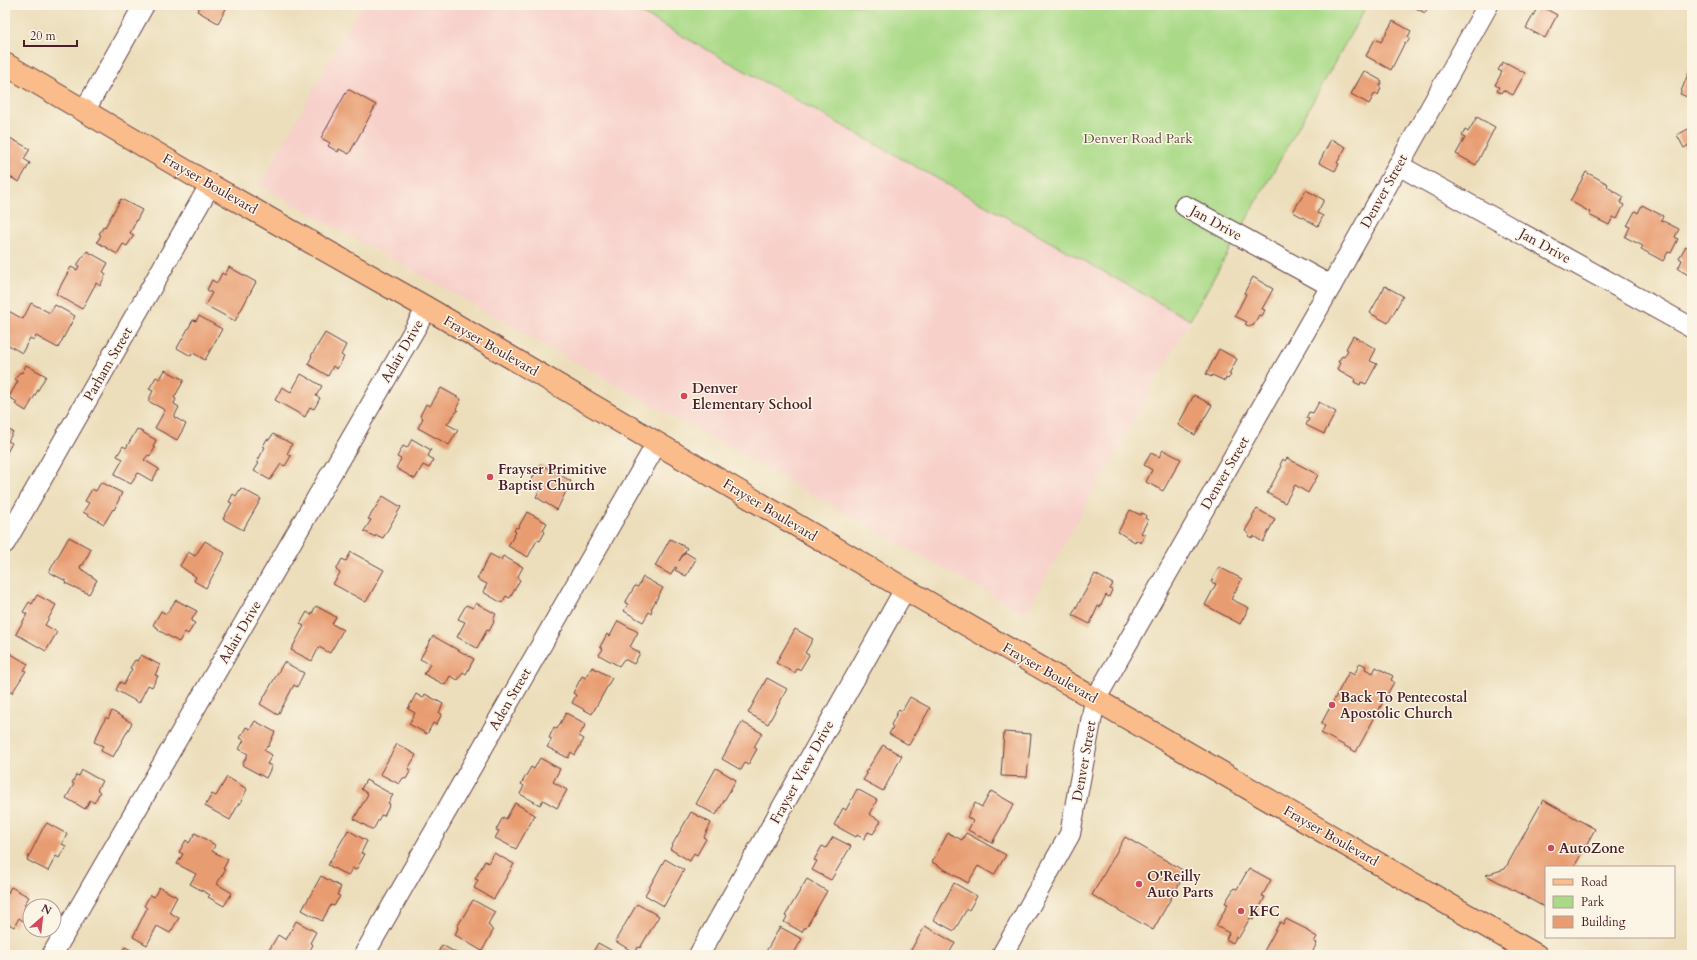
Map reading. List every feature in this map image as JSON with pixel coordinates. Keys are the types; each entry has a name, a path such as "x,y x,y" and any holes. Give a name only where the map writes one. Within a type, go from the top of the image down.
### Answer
{"main road":[{"name":"Frayser Boulevard","path":"5,64 86,110 210,185 427,308 1095,700 1536,955"}],"street":[{"path":"86,110 144,5"},
{"name":"Denver Street","path":"1002,955 1070,834 1095,700 1331,286 1488,5"},
{"name":"Jan Drive","path":"1398,165 1692,328"},
{"name":"Parham Street","path":"5,543 210,185"},
{"name":"Jan Drive","path":"1185,206 1331,286"},
{"name":"Adair Drive","path":"52,955 427,308"},
{"name":"Aden Street","path":"364,955 657,443"},
{"name":"Frayser View Drive","path":"699,955 905,589"}],"shaded area":[{"path":"361,5 627,5 1190,320 1025,614 260,185"}],"green space":[{"name":"Denver Road Park","path":"627,5 1367,5 1190,320"}],"building":[{"path":"201,5 228,5 218,23 197,11"},
{"path":"1410,5 1429,5 1425,13"},
{"path":"1539,5 1557,15 1545,38 1526,28"},
{"path":"1393,21 1411,31 1408,37 1410,38 1407,43 1405,42 1391,70 1366,56 1375,39 1381,42"},
{"path":"1503,62 1525,73 1513,95 1503,90 1501,93 1497,91 1499,87 1495,85 1502,72 1498,70"},
{"path":"1692,64 1692,99 1680,94"},
{"path":"1364,71 1382,81 1379,87 1381,88 1378,95 1375,93 1369,104 1351,94"},
{"path":"348,89 376,105 349,154 339,149 338,152 328,146 330,143 321,138"},
{"path":"1477,117 1495,127 1476,165 1456,154 1465,138 1462,136 1465,130 1468,132"},
{"path":"1692,127 1692,143 1684,148 1677,135"},
{"path":"8,137 30,149 24,159 30,163 19,182 8,176 5,182 5,143"},
{"path":"1331,139 1346,147 1337,163 1339,164 1335,171 1319,163"},
{"path":"1586,172 1608,184 1607,187 1624,197 1620,203 1624,205 1617,219 1613,217 1609,225 1589,215 1590,212 1570,201"},
{"path":"1306,190 1324,200 1317,213 1323,216 1318,226 1293,212"},
{"path":"121,199 142,210 130,233 134,235 127,246 123,244 117,254 97,242 101,235 99,234 104,226 105,227"},
{"path":"1642,205 1663,216 1661,220 1679,229 1675,237 1678,239 1671,253 1668,252 1663,261 1641,249 1643,246 1625,237 1630,227 1627,226 1635,211 1638,213"},
{"path":"1692,242 1692,277 1678,269 1682,260 1679,258 1686,246 1689,248"},
{"path":"87,251 108,263 103,272 106,274 100,286 96,283 82,309 56,294 71,267 77,270 79,266 77,265"},
{"path":"229,267 256,282 235,321 205,305 212,293 207,290 212,280 217,283 222,273 225,275"},
{"path":"1253,277 1273,289 1262,309 1265,310 1262,316 1259,315 1253,326 1251,325 1250,327 1245,324 1247,322 1235,316 1246,294 1244,293"},
{"path":"1385,286 1403,296 1388,323 1370,313"},
{"path":"31,303 50,313 55,305 75,316 58,348 36,336 34,340 30,338 22,353 5,343 9,334 5,332 5,309 23,319"},
{"path":"199,316 222,329 205,360 193,353 191,356 177,348 193,320 196,321"},
{"path":"325,333 346,345 341,355 344,357 337,369 333,366 328,376 308,364 311,356"},
{"path":"1353,336 1376,349 1370,361 1377,364 1366,384 1361,382 1360,385 1354,382 1355,379 1337,369 1340,363 1338,362 1342,356 1344,357 1348,350 1346,349"},
{"path":"1219,349 1237,359 1229,374 1231,375 1228,379 1226,378 1225,381 1206,374"},
{"path":"26,365 46,376 26,411 15,404 17,402 9,397 18,381 15,379 20,372 22,373"},
{"path":"165,370 184,380 174,398 176,399 174,404 179,407 174,417 186,424 177,440 155,428 165,410 148,401 153,391 149,389 156,377 160,379"},
{"path":"301,374 322,386 316,396 320,398 314,409 310,407 305,417 275,400 282,387 291,392"},
{"path":"441,388 461,399 456,409 458,410 447,424 458,430 449,445 418,428 423,418 420,416 426,404 430,406"},
{"path":"1194,395 1212,405 1195,435 1178,425"},
{"path":"1319,402 1336,412 1324,434 1306,425 1309,419 1306,418 1309,412 1313,413"},
{"path":"5,428 13,432 8,441 12,443 5,456"},
{"path":"137,429 156,440 153,447 155,448 150,456 148,455 144,460 159,469 152,481 138,473 131,484 114,475 123,459 117,456 123,446 126,448"},
{"path":"273,434 292,444 287,454 291,456 285,466 281,464 270,480 254,471 259,463 257,462 265,447 263,446 267,439 269,440"},
{"path":"412,439 431,450 428,456 434,460 429,468 423,465 415,479 396,468 401,459 397,457 403,446 407,448"},
{"path":"1163,450 1181,459 1163,491 1146,482 1152,470 1144,465 1151,453 1159,457"},
{"path":"1287,458 1318,475 1308,493 1295,485 1285,503 1267,493 1282,466 1280,465 1283,459 1285,461"},
{"path":"540,464 571,481 557,510 536,497 540,489 530,483"},
{"path":"101,482 122,493 114,510 113,509 104,524 83,512 89,503 85,501 92,489 96,491"},
{"path":"241,488 261,499 243,530 223,519 232,503 229,502 233,494 236,496"},
{"path":"383,496 401,507 383,538 376,535 375,537 364,531 371,520 368,519"},
{"path":"1257,509 1275,519 1263,542 1253,536 1252,538 1248,536 1249,534 1245,531"},
{"path":"1130,510 1141,515 1142,513 1146,515 1145,518 1148,520 1141,533 1145,535 1141,543 1136,540 1135,542 1118,532"},
{"path":"527,512 547,523 543,530 545,532 540,541 537,540 528,557 508,546 516,532 514,531 516,527 518,528"},
{"path":"69,537 91,549 80,568 97,580 89,594 65,583 66,581 49,572"},
{"path":"670,539 687,548 679,561 685,552 696,559 686,576 675,570 677,568 675,567 671,575 655,566"},
{"path":"205,541 225,553 206,588 194,581 196,577 180,566 188,552 195,556"},
{"path":"351,552 384,570 366,602 333,584 340,573 336,570 342,559 346,561"},
{"path":"490,554 501,560 503,556 523,567 517,578 520,580 510,598 506,596 502,603 483,592 487,584 477,579"},
{"path":"1219,567 1242,579 1231,599 1249,608 1240,624 1205,605 1216,584 1211,582"},
{"path":"1095,574 1113,584 1110,589 1112,590 1109,597 1106,595 1100,607 1098,606 1090,624 1072,615"},
{"path":"643,577 663,588 651,609 651,613 649,612 643,622 624,611 628,604 625,603 635,586 638,587"},
{"path":"37,595 56,605 45,625 57,632 46,651 16,634 27,614 23,612 29,602 32,604"},
{"path":"176,600 197,611 191,621 195,623 188,634 185,632 179,642 158,630 159,629 153,625 161,611 166,614"},
{"path":"476,603 496,614 489,631 487,630 477,648 457,637 465,622 458,619 466,605 473,608"},
{"path":"316,606 336,617 332,624 343,630 330,653 319,647 312,661 291,650 304,626 300,624 307,612 311,615"},
{"path":"618,621 638,632 630,647 640,653 634,664 624,659 619,666 599,655 603,649 600,647 607,634 610,636"},
{"path":"795,629 813,639 805,653 809,655 800,670 797,669 795,673 776,663"},
{"path":"433,636 474,659 466,674 463,672 458,680 450,676 445,685 424,674 430,664 420,659"},
{"path":"6,651 28,664 24,670 26,671 12,693 5,689"},
{"path":"141,655 160,665 155,675 158,676 152,687 148,685 139,703 116,690 120,682 124,684 132,669 130,668 135,660 137,661"},
{"path":"284,662 304,673 297,687 294,685 278,715 260,704"},
{"path":"1360,663 1366,666 1365,669 1373,673 1376,667 1393,676 1391,680 1394,682 1356,752 1321,733 1325,726 1321,724 1349,672 1354,675"},
{"path":"592,667 612,678 592,714 572,703 576,695 573,693 582,676 586,678"},
{"path":"767,678 787,689 768,724 748,713"},
{"path":"416,694 423,698 425,694 443,704 439,713 442,714 436,725 433,723 427,734 409,724 415,713 408,709"},
{"path":"910,697 930,708 909,745 889,734 893,727 891,725 899,709 902,711"},
{"path":"112,711 132,723 113,757 101,751 103,746 94,742 106,717 108,719"},
{"path":"566,713 586,724 579,736 584,739 575,755 571,752 568,758 547,747 552,739 549,738 554,727 557,729"},
{"path":"255,721 275,732 268,747 267,746 264,750 272,755 267,764 272,766 266,778 242,765 248,754 239,749 244,740 240,738 246,727 250,729"},
{"path":"742,722 762,733 754,747 757,749 748,765 745,763 741,770 722,759"},
{"path":"1004,732 1031,734 1027,777 1001,776"},
{"path":"397,744 416,755 408,769 411,770 406,779 403,778 399,784 380,774"},
{"path":"883,745 902,756 883,791 863,780 867,774 865,773"},
{"path":"540,758 560,769 553,782 567,790 557,808 543,800 540,805 520,794 524,786 521,784 531,767 534,769"},
{"path":"716,768 736,780 716,815 696,804"},
{"path":"82,770 102,781 97,790 100,792 94,803 90,800 85,809 66,798 74,784 72,783 76,775 79,776"},
{"path":"227,777 247,789 230,820 205,806 212,794 216,796"},
{"path":"366,780 393,795 388,803 390,804 384,816 381,815 373,830 354,819 368,794 361,789"},
{"path":"857,789 877,800 869,814 881,821 873,834 868,832 864,839 857,835 856,837 834,825 843,808 846,810"},
{"path":"991,791 1014,804 992,843 968,830 973,821 967,817 975,803 982,807"},
{"name":"AutoZone","path":"1543,800 1595,829 1575,866 1545,866 1545,907 1486,875 1505,869"},
{"path":"515,803 535,815 516,849 495,838 499,831 496,830 503,817 506,819"},
{"path":"691,812 711,823 704,837 706,839 697,855 694,853 690,861 670,849"},
{"path":"47,823 67,834 62,844 66,846 59,858 56,856 48,871 27,860"},
{"path":"348,830 367,841 361,853 365,854 356,870 352,868 348,876 328,865"},
{"path":"195,833 215,845 212,851 228,860 223,869 225,870 217,884 232,893 224,906 208,897 210,895 190,884 196,874 177,864 183,854 179,852 186,840 189,843"},
{"path":"948,833 962,840 966,833 1006,855 994,875 978,866 968,883 932,862"},
{"path":"833,837 851,846 831,880 812,870 817,861 814,860 822,846 826,848"},
{"name":"O'Reilly Auto Parts","path":"1125,837 1186,872 1153,930 1092,895"},
{"path":"494,853 514,864 494,899 474,888 478,880 475,879 485,861 488,863"},
{"path":"665,859 684,870 664,906 645,895"},
{"name":"KFC","path":"1249,868 1271,880 1262,896 1265,897 1253,920 1250,918 1238,939 1236,937 1233,943 1226,939 1229,933 1216,926 1228,904 1225,903 1234,888 1237,889"},
{"path":"321,876 341,887 337,895 340,896 334,906 331,905 322,921 302,910"},
{"path":"807,879 827,891 806,928 804,928 802,932 784,922 787,917 785,916"},
{"path":"954,883 977,896 969,910 967,909 954,931 934,920"},
{"path":"11,887 29,897 22,898 22,920 19,918 14,927 5,922 5,898"},
{"path":"159,887 177,897 169,912 179,918 170,933 157,926 147,945 133,937 147,908 144,906 150,895 154,897"},
{"path":"473,900 495,912 488,924 493,931 482,951 455,935 458,928 457,927"},
{"path":"637,904 659,916 640,948 638,947 635,953 615,941"},
{"path":"1286,919 1308,930 1307,931 1317,937 1314,942 1317,943 1311,955 1272,955 1264,951 1280,922 1283,924"},
{"path":"296,921 316,932 310,943 313,945 307,955 273,955 268,952 278,935 286,940"},
{"path":"925,926 955,943 948,955 908,955"},
{"path":"780,927 802,939 793,955 764,955"},
{"path":"598,943 620,955 591,955"},
{"path":"442,945 460,955 433,955 434,953 437,954"},
{"path":"125,947 137,953 136,955 120,955"}],"place":[{"name":"Denver Elementary School","path":"684,396"},
{"name":"Frayser Primitive Baptist Church","path":"490,477"},
{"name":"Back To Pentecostal Apostolic Church","path":"1332,705"},
{"name":"AutoZone","path":"1551,848"},
{"name":"O'Reilly Auto Parts","path":"1139,884"},
{"name":"KFC","path":"1241,911"}]}
